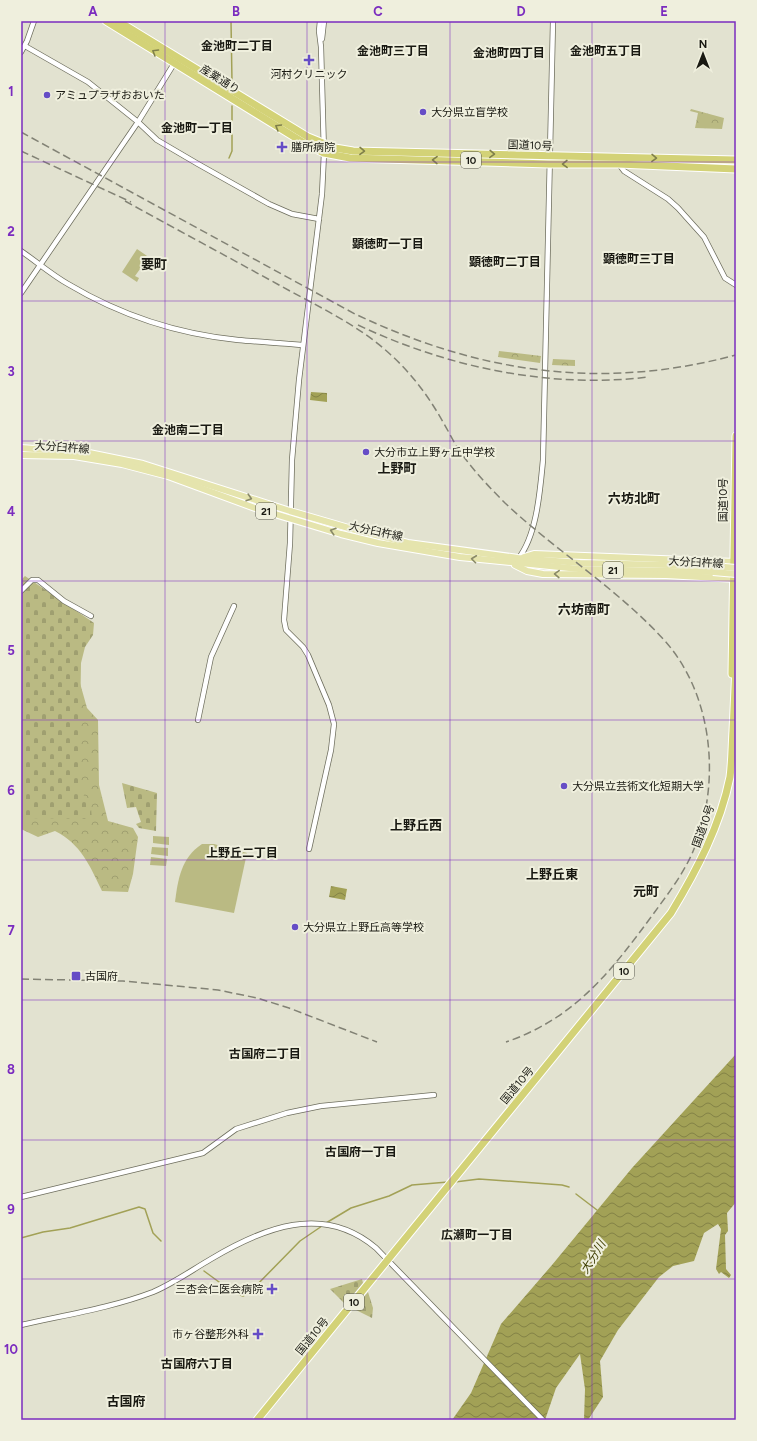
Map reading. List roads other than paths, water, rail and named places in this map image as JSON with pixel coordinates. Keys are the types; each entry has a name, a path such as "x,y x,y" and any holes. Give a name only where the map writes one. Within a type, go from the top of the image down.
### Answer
{"highway":[{"name":"産業通り","path":"106,21 308,137 324,144"},
{"name":"産業通り","path":"118,21 279,128 324,153"},
{"name":"国道10号","path":"324,144 335,148 353,151 549,160"},
{"name":"国道10号","path":"324,153 350,158 616,161 736,160"},
{"name":"国道10号","path":"616,161 736,169"},
{"name":"国道10号","path":"732,732 736,436"},
{"name":"国道10号","path":"257,1420 671,913 700,864 719,815 730,776 736,667"}],"main road":[{"name":"大分臼杵線","path":"21,448 90,454 143,464 290,511 352,529 408,542 518,558 580,563 713,569 735,577"},
{"name":"大分臼杵線","path":"21,455 74,456 122,464 168,476 290,518 378,542 460,558 512,564 586,569 713,569 735,564"},
{"path":"518,558 534,554 735,564"},
{"path":"512,564 526,571 543,574 735,577"}],"street":[{"path":"21,52 25,46 34,21"},
{"path":"320,21 318,31 321,47"},
{"path":"309,849 333,743 334,724 329,705 308,655 303,647 286,630 284,625 290,543 292,460 302,345 320,219 324,153 321,47 324,21"},
{"path":"512,564 526,548 529,539 538,505 542,466 549,241 549,160 553,21"},
{"path":"25,46 88,82 138,122 157,140 269,204 292,214 320,219"},
{"path":"21,294 138,122 176,60"},
{"path":"616,161 624,171 668,199 682,212 704,237 725,278 736,285"},
{"path":"21,251 69,285 109,306 167,327 238,340 302,345"},
{"path":"21,591 32,580 38,580 64,601 91,616"},
{"path":"198,720 211,657 234,606"},
{"path":"21,1197 203,1153 236,1129 287,1113 334,1105 434,1095"},
{"path":"21,1325 133,1299 162,1287 222,1252 268,1231 294,1224 329,1225 346,1230 362,1238 388,1260 543,1420"}],"water":[{"path":"311,392 327,393 327,402 310,400"},
{"path":"331,886 347,889 345,900 329,897"},
{"name":"大分川","path":"736,1054 736,1202 727,1213 728,1231 725,1235 726,1269 731,1275 729,1278 721,1272 719,1274 716,1269 721,1229 718,1224 704,1233 694,1261 673,1266 659,1277 618,1330 600,1361 603,1397 588,1420 584,1420 585,1389 580,1354 556,1388 545,1420 452,1420 471,1393 501,1324 632,1168"}],"waterway":[{"path":"231,21 232,82"},
{"path":"229,158 232,151 232,106"},
{"path":"455,1182 479,1179 562,1185 569,1187"},
{"path":"326,1223 351,1208 389,1196 412,1185 448,1182"},
{"path":"576,1194 597,1210"},
{"path":"21,1238 43,1232 70,1228 139,1207 145,1209 153,1233 161,1241"},
{"path":"204,1271 234,1293 243,1296 249,1293 300,1241 322,1226"}],"railway":[{"path":"21,132 355,314 402,334 448,350 495,362 542,370 589,373 637,372 686,366 736,355"},
{"path":"21,151 131,202"},
{"path":"125,201 352,325 379,344 399,362 420,386 438,413 461,453 487,485 525,521 607,587 647,622 665,641 681,662 693,686 702,711 707,737 709,764 708,790 704,816 697,841 689,861 672,888 623,954 590,990 573,1006 553,1020 531,1032 506,1042"},
{"path":"358,325 427,353 499,371 536,377 573,380 611,380 648,377"},
{"path":"21,979 123,981 218,990 257,998 289,1008 377,1042"}],"place":[{"name":"河村クリニック","path":"309,60"},
{"name":"アミュプラザおおいた","path":"47,95"},
{"name":"大分県立盲学校","path":"423,112"},
{"name":"膳所病院","path":"282,147"},
{"name":"大分市立上野ヶ丘中学校","path":"366,452"},
{"name":"大分県立芸術文化短期大学","path":"564,786"},
{"name":"大分県立上野丘高等学校","path":"295,927"},
{"name":"古国府","path":"76,976"},
{"name":"三杏会仁医会病院","path":"272,1289"},
{"name":"市ヶ谷整形外科","path":"258,1334"}],"district":[{"name":"金池町二丁目","path":"237,46"},
{"name":"金池町三丁目","path":"393,51"},
{"name":"金池町五丁目","path":"606,51"},
{"name":"金池町四丁目","path":"509,53"},
{"name":"金池町一丁目","path":"197,128"},
{"name":"顕徳町一丁目","path":"388,244"},
{"name":"顕徳町三丁目","path":"639,259"},
{"name":"顕徳町二丁目","path":"505,262"},
{"name":"要町","path":"154,264"},
{"name":"金池南二丁目","path":"188,430"},
{"name":"上野町","path":"397,468"},
{"name":"六坊北町","path":"634,498"},
{"name":"六坊南町","path":"584,609"},
{"name":"上野丘西","path":"416,825"},
{"name":"上野丘二丁目","path":"242,853"},
{"name":"上野丘東","path":"552,874"},
{"name":"元町","path":"646,891"},
{"name":"古国府二丁目","path":"265,1054"},
{"name":"古国府一丁目","path":"361,1152"},
{"name":"広瀬町一丁目","path":"477,1235"},
{"name":"古国府六丁目","path":"197,1364"},
{"name":"古国府","path":"126,1401"}]}
